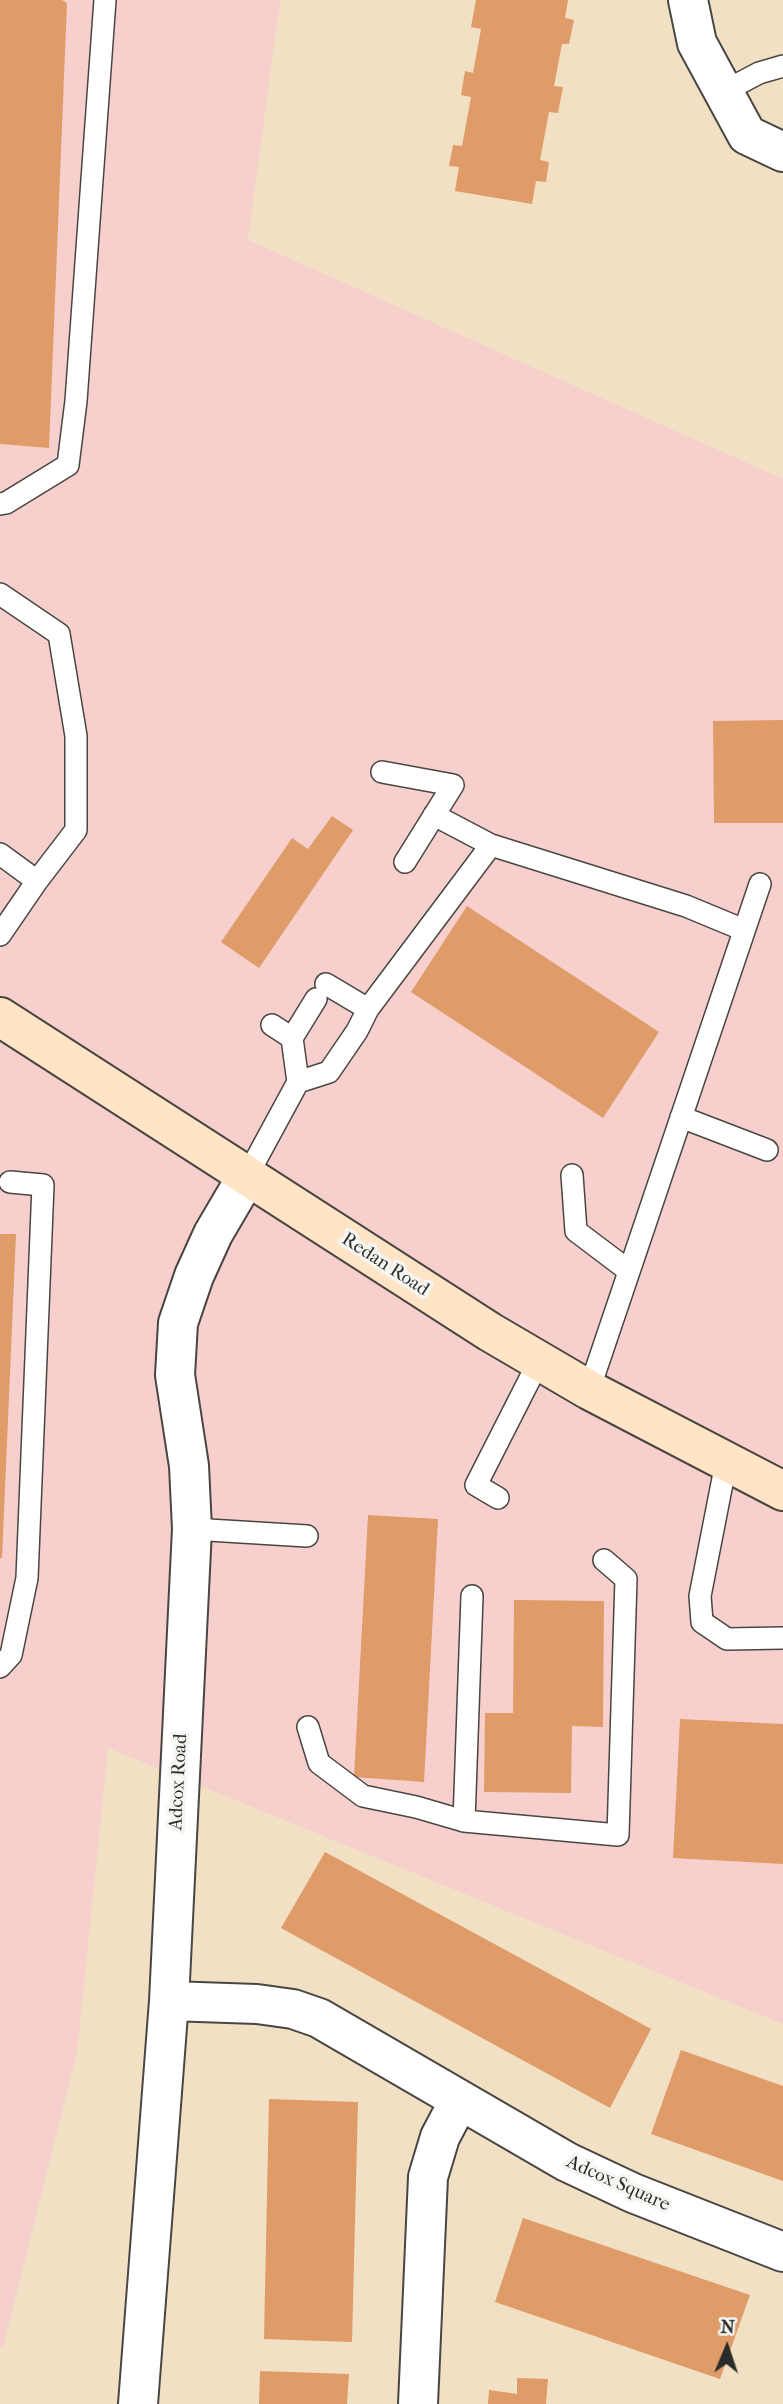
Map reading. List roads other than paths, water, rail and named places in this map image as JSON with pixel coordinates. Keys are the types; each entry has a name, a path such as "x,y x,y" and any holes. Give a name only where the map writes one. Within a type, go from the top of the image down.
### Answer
{"main road":[{"name":"Redan Road","path":"6,1026 540,1362 783,1490"}],"street":[{"path":"688,0 696,43 747,135 783,152"},
{"name":"Adcox Road","path":"138,2404 169,2001 192,1529 189,1466 175,1375 178,1324 194,1276 247,1176"},
{"name":"Adcox Square","path":"169,2001 257,2004 293,2009 319,2018 567,2162 633,2193 783,2252"},
{"path":"418,2404 428,2177 440,2137 459,2101"}],"lane":[{"path":"0,504 6,503 68,465 76,401 105,0"},
{"path":"723,92 759,73 783,66"},
{"path":"0,594 59,634 76,736 76,830 0,935"},
{"path":"382,772 453,785 405,862"},
{"path":"434,815 491,845 686,906 744,930"},
{"path":"298,1082 329,1072 357,1031 368,1009 491,845"},
{"path":"0,854 37,881"},
{"path":"589,1390 760,884"},
{"path":"247,1176 298,1082 292,1038 321,992 368,1009"},
{"path":"272,1025 292,1038"},
{"path":"681,1117 767,1150"},
{"path":"572,1175 576,1231 629,1271"},
{"path":"0,1667 11,1655 27,1578 43,1185 10,1182"},
{"path":"498,1498 476,1485 540,1362"},
{"path":"726,1462 700,1596 702,1622 727,1639 783,1638"},
{"path":"192,1529 307,1536"},
{"path":"308,1727 319,1763 363,1796 464,1821 618,1835 626,1579 604,1560"},
{"path":"464,1821 472,1597"}]}
